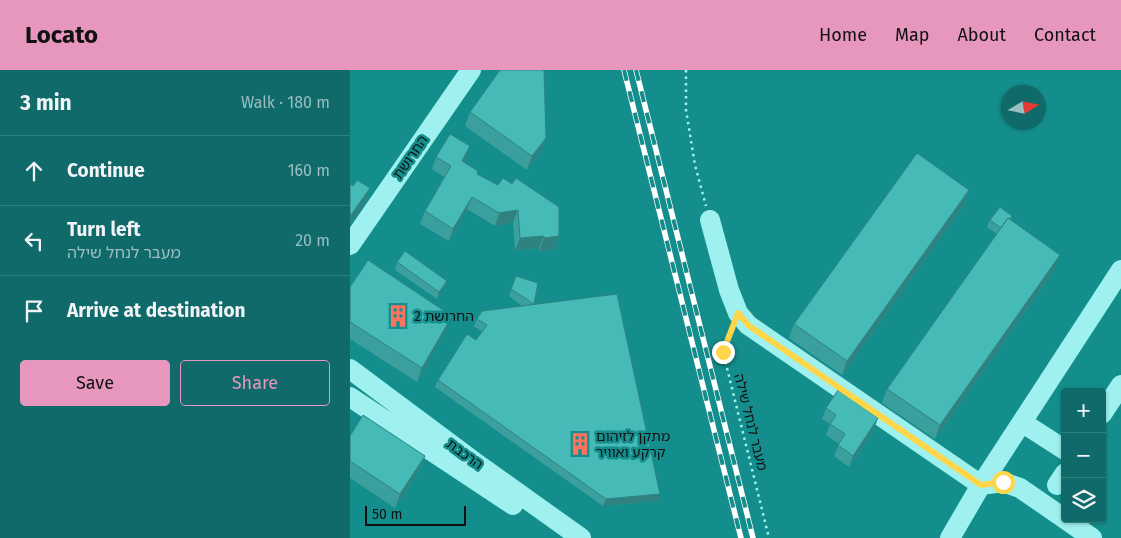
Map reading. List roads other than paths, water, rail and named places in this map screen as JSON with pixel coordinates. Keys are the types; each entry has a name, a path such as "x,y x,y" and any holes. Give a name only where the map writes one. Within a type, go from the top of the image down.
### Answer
{"street":[{"name":"החרושת","path":"350,245 471,70"},
{"path":"710,220 729,290 738,313 748,325 981,485 1003,482 1020,488 1061,516"},
{"path":"950,538 981,485 1121,270"},
{"name":"הרכבת","path":"350,369 581,538"},
{"path":"1106,408 1121,385"},
{"path":"350,397 562,538"},
{"path":"1023,423 1061,447"},
{"path":"1071,523 1092,538"}],"railway":[{"path":"624,70 741,538"},
{"path":"636,70 753,538"}],"place":[{"name":"החרושת 2","path":"398,316"},
{"name":"מתקן לזיהום קרקע ואוויר","path":"580,444"}]}
